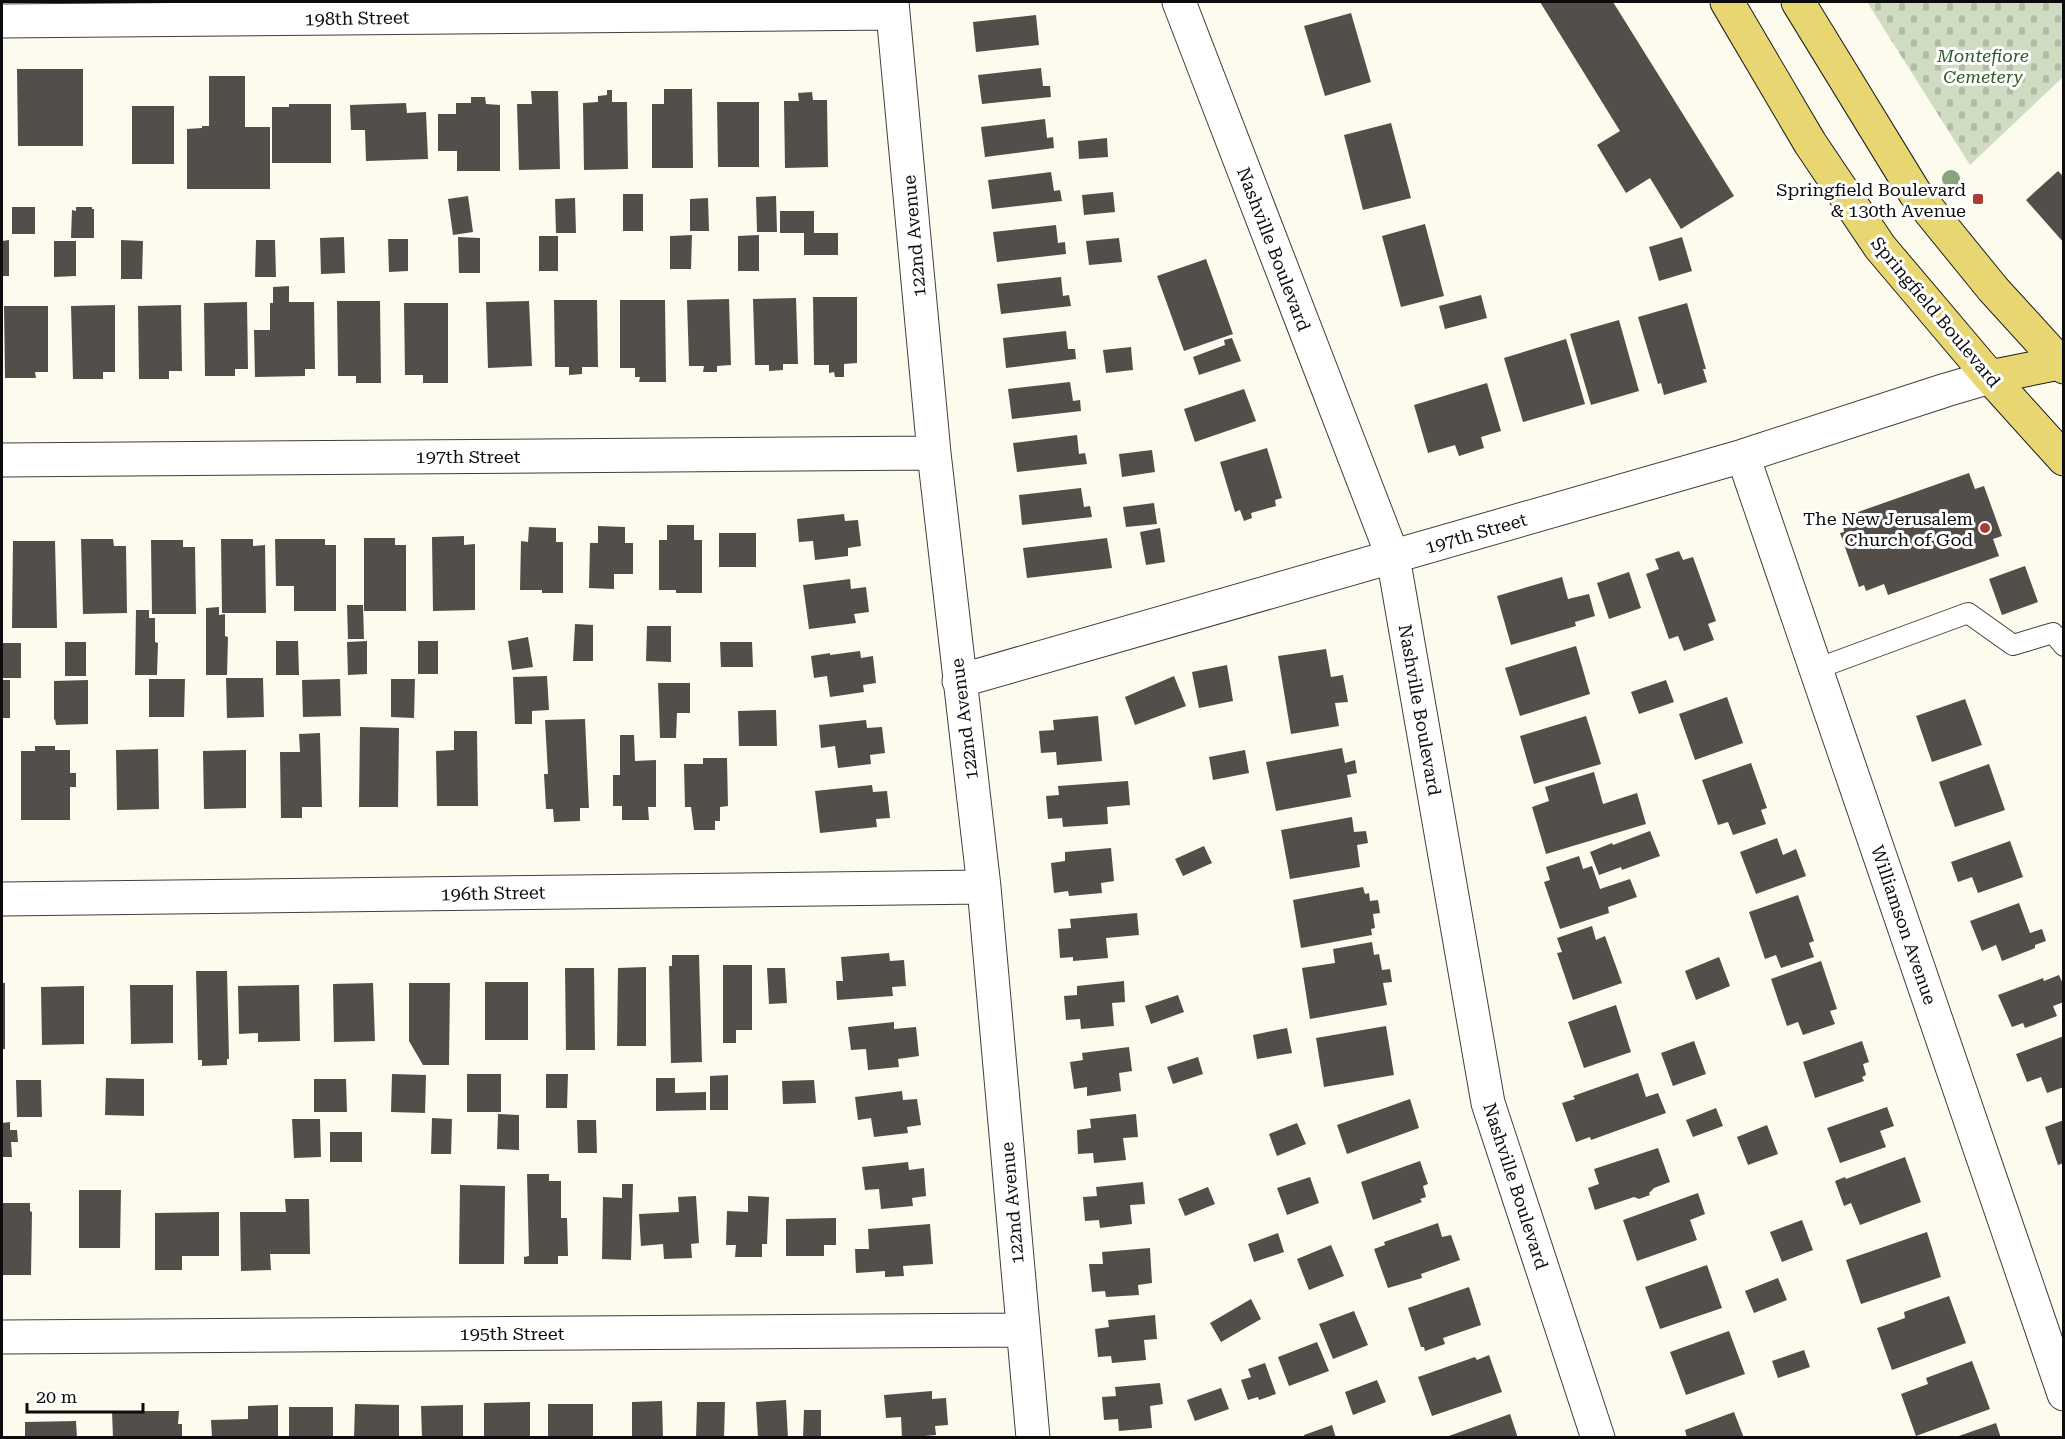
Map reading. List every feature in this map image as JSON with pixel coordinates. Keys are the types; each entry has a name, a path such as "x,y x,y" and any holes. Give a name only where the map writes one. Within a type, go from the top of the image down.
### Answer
{"main road":[{"name":"Springfield Boulevard","path":"1727,2 1810,143 1880,247 1990,378 2064,459"},
{"path":"1798,2 1915,193 1993,289 2062,363"},
{"path":"1990,378 2062,363"}],"street":[{"name":"Nashville Boulevard","path":"1179,2 1393,557 1488,1103 1598,1437"},
{"name":"198th Street","path":"2,21 892,7"},
{"name":"122nd Avenue","path":"892,7 934,453 984,887 1033,1437"},
{"name":"197th Street","path":"959,681 1743,456 1946,390 1990,378"},
{"name":"197th Street","path":"2,460 934,453"},
{"name":"Williamson Avenue","path":"1743,456 2064,1394"},
{"name":"196th Street","path":"2,898 984,887"},
{"name":"195th Street","path":"2,1337 1023,1330"}],"lane":[{"path":"1816,669 1968,613 2013,645 2053,633 2064,646"}],"green space":[{"name":"Montefiore Cemetery","path":"1867,2 2063,2 2063,77 1970,165"}],"building":[{"path":"1540,2 1613,2 1734,196 1681,229 1650,178 1626,193 1597,145 1620,131"},
{"path":"1351,13 1371,82 1325,96 1304,26"},
{"path":"1036,15 1039,45 976,52 973,22"},
{"path":"1041,68 1043,86 1050,86 1051,97 982,104 978,75"},
{"path":"17,69 83,69 83,146 18,146"},
{"path":"209,76 245,76 245,127 270,127 270,189 187,189 187,129 209,126"},
{"path":"664,89 692,89 693,168 652,168 652,104 664,104"},
{"path":"607,90 612,90 612,102 627,102 628,169 584,170 583,103 598,102 598,96 607,95"},
{"path":"531,91 558,91 560,169 519,170 517,104 532,104"},
{"path":"812,92 813,100 827,100 828,167 785,168 784,101 799,101 798,93"},
{"path":"471,97 485,97 486,104 500,105 500,171 457,171 457,151 438,151 438,114 456,114 456,103 471,103"},
{"path":"717,102 759,102 759,167 718,167"},
{"path":"406,103 407,113 426,112 428,159 366,161 365,130 351,130 350,105"},
{"path":"289,104 331,104 331,163 272,163 272,107 289,107"},
{"path":"132,106 174,106 174,164 132,164"},
{"path":"1045,119 1047,138 1053,137 1054,148 985,157 981,127"},
{"path":"1391,123 1411,198 1363,210 1344,135"},
{"path":"1107,138 1108,157 1079,159 1078,141"},
{"path":"2058,171 2064,177 2064,243 2026,200"},
{"path":"1051,172 1054,191 1060,190 1062,201 992,209 988,180"},
{"path":"1113,192 1115,212 1084,215 1082,195"},
{"path":"623,194 643,194 643,231 623,231"},
{"path":"468,196 473,232 453,235 448,199"},
{"path":"776,196 777,232 757,232 756,197"},
{"path":"575,198 576,233 556,233 555,199"},
{"path":"708,198 709,231 690,231 690,199"},
{"path":"12,207 35,207 35,234 12,234"},
{"path":"76,207 94,209 94,238 71,238 72,210 76,211"},
{"path":"780,211 814,211 814,233 838,233 838,255 804,255 804,233 780,233"},
{"path":"1425,224 1444,296 1401,307 1382,236"},
{"path":"1056,225 1058,243 1065,242 1066,254 997,262 993,232"},
{"path":"692,235 691,269 670,269 670,236"},
{"path":"759,235 759,271 738,271 738,236"},
{"path":"539,236 558,236 558,271 539,271"},
{"path":"344,237 345,273 321,274 320,238"},
{"path":"458,237 480,238 480,273 459,273"},
{"path":"1682,237 1692,271 1659,281 1649,247"},
{"path":"1119,238 1122,262 1089,265 1086,241"},
{"path":"388,239 408,239 408,271 389,272"},
{"path":"9,240 9,276 2,276 2,241"},
{"path":"121,240 143,241 142,279 121,279"},
{"path":"256,240 275,240 276,277 255,277"},
{"path":"54,241 76,241 76,276 54,277"},
{"path":"1206,259 1233,334 1184,351 1157,276"},
{"path":"1061,277 1063,296 1069,295 1071,306 1001,314 997,284"},
{"path":"289,286 289,302 314,302 315,369 305,369 305,376 255,377 254,330 270,330 270,303 273,303 273,287"},
{"path":"1481,295 1487,318 1445,329 1439,306"},
{"path":"813,297 857,297 857,363 844,364 844,377 835,377 834,372 829,373 829,365 814,365"},
{"path":"796,298 798,364 783,364 783,370 769,371 769,365 755,365 753,299"},
{"path":"729,299 731,365 717,366 717,372 703,372 704,366 689,366 687,300"},
{"path":"554,300 597,300 598,367 582,367 582,374 569,375 569,367 555,367"},
{"path":"620,300 665,300 666,382 639,382 640,377 635,377 635,368 620,368"},
{"path":"337,301 380,301 381,383 356,383 356,376 338,376"},
{"path":"529,301 532,366 488,368 486,302"},
{"path":"247,302 248,369 235,369 235,376 205,376 204,303"},
{"path":"404,303 448,303 448,383 423,383 423,375 405,375"},
{"path":"1687,303 1706,369 1703,369 1707,382 1664,395 1661,383 1658,384 1638,317"},
{"path":"115,305 115,372 103,372 103,379 73,379 71,306"},
{"path":"181,305 182,371 169,371 169,379 139,379 138,306"},
{"path":"4,306 48,306 48,372 35,372 36,378 5,378"},
{"path":"1619,320 1639,391 1591,405 1570,334"},
{"path":"1066,331 1068,349 1075,349 1076,359 1006,368 1003,338"},
{"path":"1232,338 1241,361 1199,375 1193,357 1225,345 1224,340"},
{"path":"1566,339 1585,404 1523,422 1504,358"},
{"path":"1131,347 1133,370 1106,373 1103,350"},
{"path":"1070,382 1073,401 1080,400 1081,411 1012,419 1008,389"},
{"path":"1487,383 1501,431 1481,437 1484,448 1459,456 1455,445 1428,453 1414,405"},
{"path":"1244,389 1256,421 1195,442 1184,409"},
{"path":"1077,435 1079,454 1085,453 1087,464 1017,472 1013,443"},
{"path":"1267,448 1282,498 1275,500 1276,506 1251,513 1252,518 1244,521 1240,510 1235,512 1220,462"},
{"path":"1152,450 1155,472 1122,477 1119,454"},
{"path":"1969,473 1975,489 1984,486 2002,536 1993,539 1999,556 1888,595 1884,584 1866,591 1864,585 1859,587 1840,533 1844,532 1843,526 1861,520 1858,512"},
{"path":"1081,488 1084,507 1090,506 1092,517 1022,525 1019,495"},
{"path":"1154,503 1157,524 1126,527 1123,507"},
{"path":"844,514 845,521 858,520 861,546 848,548 848,556 815,560 813,541 799,542 797,519"},
{"path":"667,525 694,525 694,540 702,540 702,593 676,593 676,590 659,590 659,540 667,540"},
{"path":"598,526 625,527 625,543 633,543 633,574 614,574 614,589 589,588 590,543 598,543"},
{"path":"529,527 556,528 556,542 563,542 563,593 520,590 521,541 528,542"},
{"path":"1160,528 1165,562 1146,565 1140,532"},
{"path":"719,533 756,533 756,567 719,567"},
{"path":"464,536 464,545 475,544 475,610 433,611 432,537"},
{"path":"364,538 395,538 395,545 406,545 406,611 364,611"},
{"path":"1107,538 1112,568 1027,578 1023,548"},
{"path":"81,539 113,539 114,546 126,546 127,613 83,614"},
{"path":"221,539 253,539 253,546 265,545 266,613 222,613"},
{"path":"275,539 325,539 325,545 336,545 336,611 294,611 294,586 276,586"},
{"path":"151,540 183,540 183,547 195,547 196,614 152,614"},
{"path":"13,541 55,541 57,628 12,628"},
{"path":"1679,551 1683,560 1693,557 1716,621 1708,624 1714,640 1684,651 1678,636 1669,639 1646,574 1659,569 1655,559"},
{"path":"2025,566 2038,602 2002,615 1989,579"},
{"path":"1629,572 1641,608 1609,619 1597,583"},
{"path":"1562,577 1568,599 1589,594 1595,616 1575,622 1576,626 1511,645 1497,596"},
{"path":"850,579 851,589 866,587 869,612 854,614 856,623 809,629 803,585"},
{"path":"347,605 363,605 364,639 348,639"},
{"path":"219,607 219,615 225,614 225,636 228,637 227,675 206,675 206,608"},
{"path":"136,610 149,610 149,618 155,618 155,642 158,643 157,675 135,675"},
{"path":"575,624 593,625 593,661 573,661"},
{"path":"647,626 671,626 671,662 646,661"},
{"path":"528,637 533,667 512,670 508,641"},
{"path":"276,641 298,641 299,675 276,675"},
{"path":"367,641 367,674 348,675 347,642"},
{"path":"418,641 438,641 438,674 418,674"},
{"path":"65,642 86,642 86,676 65,676"},
{"path":"720,642 752,642 753,667 721,667"},
{"path":"2,643 21,643 21,678 2,678"},
{"path":"1576,646 1590,694 1520,716 1505,668"},
{"path":"1326,649 1331,677 1343,675 1348,702 1335,703 1339,726 1291,734 1278,656"},
{"path":"860,651 861,658 873,656 876,683 863,685 864,692 830,697 827,676 814,678 811,656"},
{"path":"1227,665 1233,701 1199,708 1192,672"},
{"path":"547,676 549,710 532,711 532,724 515,724 513,677"},
{"path":"1174,676 1186,706 1135,725 1125,697"},
{"path":"226,678 263,678 264,717 227,718"},
{"path":"149,679 185,679 184,717 149,717"},
{"path":"340,679 341,716 303,717 302,680"},
{"path":"391,679 415,679 414,718 391,717"},
{"path":"2,680 10,680 10,718 2,718"},
{"path":"88,680 88,724 56,725 54,681"},
{"path":"1666,680 1674,702 1639,714 1631,692"},
{"path":"658,683 690,683 690,713 677,713 676,738 660,738"},
{"path":"1727,697 1743,743 1695,760 1679,714"},
{"path":"1965,699 1982,745 1932,762 1916,716"},
{"path":"776,710 777,746 739,746 738,711"},
{"path":"1098,716 1102,761 1057,765 1056,752 1041,753 1039,731 1054,730 1053,720"},
{"path":"1586,716 1601,764 1534,784 1520,736"},
{"path":"585,719 589,808 580,808 580,821 554,822 553,809 546,809 544,774 548,774 545,720"},
{"path":"866,720 867,728 882,727 885,753 870,755 871,764 838,768 835,746 821,748 819,725"},
{"path":"360,727 399,728 398,807 359,807"},
{"path":"454,731 477,731 478,806 437,806 436,751 454,750"},
{"path":"320,733 322,807 302,807 302,818 281,818 280,752 300,752 299,734"},
{"path":"620,735 634,735 635,761 656,760 656,807 648,807 649,820 622,820 622,806 613,806 613,775 620,775"},
{"path":"35,746 55,746 55,750 70,750 70,773 76,773 76,787 70,787 70,820 21,820 21,751 35,751"},
{"path":"1342,748 1345,763 1355,760 1357,773 1347,775 1351,797 1276,811 1266,762"},
{"path":"158,749 159,809 117,810 116,750"},
{"path":"246,750 246,808 204,809 203,751"},
{"path":"1245,750 1249,773 1213,780 1209,757"},
{"path":"703,758 727,758 728,806 720,807 720,821 715,821 715,830 694,830 691,807 685,807 684,764 703,764"},
{"path":"1751,763 1767,808 1761,810 1766,824 1733,835 1728,822 1718,825 1702,780"},
{"path":"1989,764 2005,810 1955,827 1939,782"},
{"path":"1594,772 1603,804 1637,793 1646,824 1546,854 1532,807 1549,801 1545,787"},
{"path":"1128,781 1130,805 1107,807 1108,824 1063,827 1062,818 1048,819 1046,796 1059,795 1058,786"},
{"path":"872,785 873,792 887,791 890,818 876,819 877,827 820,833 815,791"},
{"path":"1352,817 1354,832 1366,831 1368,843 1357,845 1360,867 1290,879 1281,830"},
{"path":"1650,831 1660,856 1622,870 1621,867 1599,875 1590,852"},
{"path":"1777,838 1783,855 1796,849 1806,876 1756,894 1740,852"},
{"path":"2010,841 2023,877 1978,893 1972,877 1958,882 1951,862"},
{"path":"1204,846 1212,863 1183,876 1175,859"},
{"path":"1111,848 1114,881 1101,883 1102,893 1069,896 1068,891 1054,893 1051,863 1065,861 1065,852"},
{"path":"1579,856 1583,869 1592,866 1600,889 1630,879 1637,897 1608,907 1609,913 1560,929 1544,882 1550,880 1546,867"},
{"path":"1363,887 1365,894 1369,893 1370,901 1378,900 1380,913 1373,914 1375,928 1371,929 1372,935 1301,948 1293,900"},
{"path":"1798,895 1814,941 1809,943 1814,957 1781,968 1776,955 1765,959 1749,912"},
{"path":"2019,903 2030,933 2042,929 2046,941 2035,945 2035,948 2002,961 1996,945 1982,951 1970,921"},
{"path":"1137,913 1139,935 1106,938 1108,958 1073,961 1073,957 1060,958 1058,929 1071,928 1070,919"},
{"path":"1592,926 1596,940 1605,936 1622,983 1573,1000 1557,953 1562,952 1557,938"},
{"path":"1372,942 1374,955 1379,954 1382,970 1390,969 1392,982 1383,983 1387,1005 1310,1019 1302,968 1335,963 1333,949"},
{"path":"889,953 890,961 904,960 906,986 892,987 893,996 837,1000 836,981 843,981 841,957"},
{"path":"672,955 699,955 702,1062 671,1063 669,966 672,966"},
{"path":"1719,957 1730,986 1696,1000 1685,971"},
{"path":"1821,961 1837,1009 1830,1011 1835,1024 1803,1035 1798,1022 1787,1026 1771,979"},
{"path":"723,965 752,965 752,1030 736,1030 736,1043 723,1043"},
{"path":"646,967 646,1046 617,1046 618,968"},
{"path":"565,968 594,968 595,1050 566,1050"},
{"path":"767,968 785,968 787,1003 769,1004"},
{"path":"196,971 227,971 229,1059 227,1059 227,1065 202,1066 202,1060 198,1060"},
{"path":"2059,975 2064,986 2064,1002 2053,1006 2057,1016 2025,1028 2023,1023 2012,1027 1998,995 2043,978 2044,981"},
{"path":"1124,981 1125,1002 1112,1003 1114,1026 1081,1029 1080,1019 1066,1020 1064,996 1077,995 1077,986"},
{"path":"485,982 528,982 528,1040 485,1040"},
{"path":"2,983 5,983 5,1049 2,1049"},
{"path":"373,983 375,1041 334,1042 333,984"},
{"path":"409,983 450,983 449,1065 423,1065 409,1041"},
{"path":"130,985 173,985 173,1043 131,1044"},
{"path":"299,985 300,1041 258,1042 258,1033 239,1034 238,986"},
{"path":"84,986 84,1044 42,1045 41,987"},
{"path":"1178,995 1184,1012 1151,1024 1145,1006"},
{"path":"1616,1005 1631,1052 1584,1068 1568,1022"},
{"path":"894,1022 894,1029 916,1027 919,1056 898,1059 899,1067 868,1070 866,1049 851,1050 848,1027"},
{"path":"1386,1026 1394,1075 1324,1087 1316,1038"},
{"path":"1287,1028 1292,1053 1257,1059 1253,1035"},
{"path":"2064,1036 2064,1087 2047,1093 2041,1077 2027,1082 2016,1054"},
{"path":"1694,1041 1706,1074 1673,1086 1661,1053"},
{"path":"1862,1041 1869,1062 1863,1064 1866,1075 1862,1077 1864,1081 1815,1098 1803,1062"},
{"path":"1129,1047 1132,1071 1119,1073 1121,1091 1087,1096 1087,1087 1074,1089 1070,1062 1083,1060 1082,1053"},
{"path":"1198,1057 1203,1074 1173,1084 1167,1067"},
{"path":"1638,1073 1646,1097 1658,1093 1666,1113 1591,1140 1590,1137 1576,1142 1562,1103 1575,1099 1573,1096"},
{"path":"392,1074 426,1075 425,1113 391,1112"},
{"path":"467,1074 501,1074 501,1112 467,1112"},
{"path":"546,1074 568,1074 567,1108 546,1108"},
{"path":"728,1075 728,1110 710,1110 710,1076"},
{"path":"106,1078 144,1079 144,1116 105,1115"},
{"path":"656,1078 675,1078 675,1093 706,1092 706,1110 656,1111"},
{"path":"314,1079 346,1079 347,1112 314,1112"},
{"path":"16,1080 41,1080 42,1117 17,1117"},
{"path":"814,1080 816,1103 783,1104 782,1081"},
{"path":"902,1091 903,1100 917,1099 921,1125 907,1127 908,1133 874,1137 871,1118 858,1120 855,1097"},
{"path":"1410,1099 1419,1128 1347,1154 1337,1125"},
{"path":"1887,1107 1894,1126 1880,1131 1886,1147 1840,1163 1827,1128"},
{"path":"1716,1108 1723,1126 1693,1137 1686,1120"},
{"path":"498,1114 519,1115 519,1150 497,1149"},
{"path":"1136,1114 1138,1137 1123,1138 1126,1160 1094,1163 1093,1153 1078,1154 1077,1130 1091,1128 1090,1119"},
{"path":"432,1118 452,1119 451,1154 431,1154"},
{"path":"292,1119 320,1119 321,1157 294,1158"},
{"path":"577,1120 596,1120 597,1153 578,1153"},
{"path":"2064,1120 2064,1163 2058,1165 2045,1127"},
{"path":"10,1122 10,1130 17,1130 18,1142 11,1142 12,1157 2,1157 2,1123"},
{"path":"1297,1123 1306,1144 1277,1156 1269,1134"},
{"path":"1767,1125 1778,1154 1748,1165 1737,1137"},
{"path":"330,1132 362,1132 362,1162 330,1162"},
{"path":"1658,1148 1670,1182 1654,1188 1649,1193 1650,1195 1639,1199 1634,1197 1595,1210 1588,1188 1599,1184 1594,1169"},
{"path":"1905,1157 1921,1202 1860,1225 1851,1203 1844,1206 1835,1181"},
{"path":"1420,1161 1428,1184 1423,1186 1426,1197 1420,1199 1422,1202 1373,1220 1361,1182"},
{"path":"908,1162 909,1170 924,1168 926,1196 912,1198 913,1206 881,1209 879,1189 865,1190 862,1167"},
{"path":"527,1174 549,1174 549,1181 561,1181 561,1218 567,1218 568,1256 558,1256 558,1264 524,1264 524,1257 529,1256"},
{"path":"1310,1177 1319,1203 1287,1215 1277,1188"},
{"path":"1143,1182 1145,1204 1130,1205 1132,1224 1100,1228 1099,1220 1085,1221 1083,1197 1097,1196 1096,1187"},
{"path":"622,1184 633,1184 631,1260 602,1259 603,1197 622,1198"},
{"path":"460,1185 505,1186 504,1264 459,1264"},
{"path":"1208,1187 1215,1204 1185,1216 1178,1199"},
{"path":"79,1190 121,1190 120,1248 79,1248"},
{"path":"1698,1193 1705,1214 1690,1220 1697,1240 1637,1261 1623,1220"},
{"path":"696,1196 699,1243 691,1244 692,1258 664,1259 663,1244 641,1246 639,1214 679,1212 678,1197"},
{"path":"748,1196 769,1197 767,1244 762,1244 762,1257 735,1257 736,1245 726,1245 727,1211 748,1212"},
{"path":"285,1199 309,1199 310,1254 270,1254 271,1270 241,1271 240,1212 286,1212"},
{"path":"2,1203 30,1203 32,1212 31,1275 2,1275"},
{"path":"219,1212 219,1256 182,1256 182,1270 155,1270 155,1213"},
{"path":"836,1218 836,1245 824,1245 824,1256 786,1256 786,1219"},
{"path":"1802,1220 1813,1250 1782,1262 1770,1232"},
{"path":"1438,1223 1442,1237 1451,1235 1460,1260 1421,1274 1422,1278 1388,1288 1374,1249 1385,1245 1384,1242"},
{"path":"930,1224 933,1264 903,1266 904,1276 885,1277 885,1271 856,1273 855,1249 869,1249 868,1229"},
{"path":"1927,1232 1941,1277 1861,1304 1846,1260"},
{"path":"1278,1233 1284,1252 1254,1262 1248,1244"},
{"path":"1331,1245 1344,1276 1309,1290 1297,1259"},
{"path":"1150,1248 1152,1283 1138,1285 1139,1295 1106,1297 1105,1291 1092,1292 1089,1264 1103,1264 1102,1252"},
{"path":"1707,1265 1722,1308 1660,1329 1645,1287"},
{"path":"1778,1278 1787,1300 1754,1313 1745,1291"},
{"path":"1469,1287 1481,1325 1443,1338 1445,1344 1425,1351 1424,1347 1421,1347 1408,1308"},
{"path":"1949,1296 1966,1343 1892,1370 1877,1328 1905,1318 1904,1312"},
{"path":"1251,1299 1261,1319 1221,1342 1210,1323"},
{"path":"1354,1311 1368,1345 1333,1359 1319,1324"},
{"path":"1155,1315 1157,1339 1144,1340 1146,1360 1112,1363 1111,1356 1098,1357 1095,1329 1109,1327 1108,1320"},
{"path":"1729,1331 1745,1374 1686,1395 1670,1352"},
{"path":"1317,1342 1329,1371 1289,1386 1278,1357"},
{"path":"1804,1350 1810,1367 1778,1378 1772,1361"},
{"path":"1489,1355 1502,1392 1432,1416 1418,1377 1475,1357 1477,1360"},
{"path":"1972,1361 1990,1409 1916,1436 1901,1394 1928,1384 1926,1378"},
{"path":"1265,1363 1276,1394 1259,1400 1258,1397 1248,1400 1241,1380 1251,1377 1248,1369"},
{"path":"1377,1380 1386,1402 1353,1415 1345,1392"},
{"path":"1160,1383 1163,1404 1150,1406 1152,1428 1119,1431 1118,1419 1104,1420 1102,1397 1116,1396 1115,1387"},
{"path":"1221,1388 1229,1409 1195,1421 1187,1400"},
{"path":"932,1391 932,1399 946,1398 948,1425 935,1426 936,1435 902,1438 901,1417 886,1418 884,1395"},
{"path":"786,1400 788,1438 758,1438 756,1402"},
{"path":"662,1401 663,1438 632,1438 632,1402"},
{"path":"530,1402 530,1438 484,1438 484,1403"},
{"path":"697,1402 725,1402 724,1438 696,1438"},
{"path":"355,1404 399,1405 399,1438 354,1438"},
{"path":"548,1404 593,1404 593,1438 548,1438"},
{"path":"278,1405 278,1438 212,1438 211,1420 248,1419 248,1406"},
{"path":"463,1405 463,1438 422,1438 421,1406"},
{"path":"289,1407 333,1407 333,1438 289,1438"},
{"path":"804,1410 821,1410 821,1438 803,1438"},
{"path":"112,1411 179,1411 178,1424 182,1424 182,1438 113,1438"},
{"path":"1734,1412 1744,1438 1687,1438 1685,1430"},
{"path":"1510,1414 1518,1438 1446,1438 1446,1437"},
{"path":"76,1421 77,1438 25,1438 25,1422"},
{"path":"1996,1423 2001,1438 1956,1438 1956,1437"},
{"path":"1332,1425 1336,1438 1304,1438 1304,1435"}],"place":[{"name":"Springfield Boulevard & 130th Avenue","path":"1978,199"},
{"name":"The New Jerusalem Church of God","path":"1985,528"}]}
